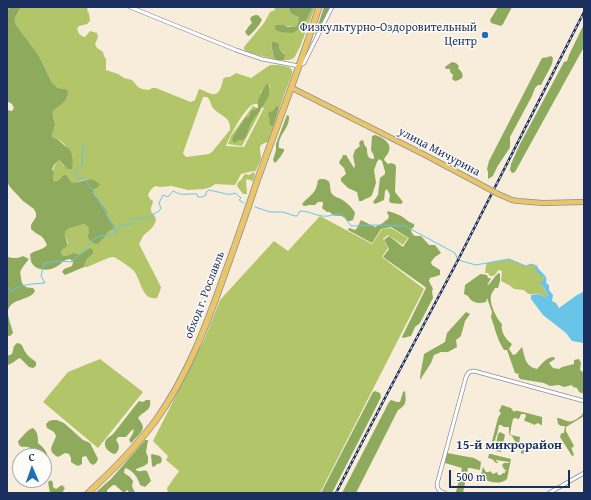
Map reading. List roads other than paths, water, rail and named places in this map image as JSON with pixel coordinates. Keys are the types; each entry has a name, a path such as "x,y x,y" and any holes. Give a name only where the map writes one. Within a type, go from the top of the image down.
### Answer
{"highway":[{"name":"обход г. Рославль","path":"88,493 136,445 150,428 165,406 190,362 209,318 260,173 292,88 319,7"}],"main road":[{"path":"289,95 293,92 298,92 295,78"},
{"name":"улица Мичурина","path":"292,88 512,200 543,203 584,202"}],"street":[{"path":"130,7 236,50 262,59 299,66 304,63 332,7"},
{"path":"143,7 144,13"},
{"path":"445,493 438,490 437,484 466,377 469,372 474,370 584,401"},
{"path":"549,493 584,473"}],"water":[{"path":"537,266 547,280 546,283 549,285 549,290 553,295 552,301 556,303 559,308 577,295 583,292 584,293 584,343 572,341 566,333 543,315 531,299 531,295 538,294 545,297 548,295 541,285 544,278 536,271 535,267"}],"waterway":[{"path":"83,144 82,166 75,174 77,178 85,179 115,230"},
{"path":"7,286 11,291 23,286 45,283 41,276 44,263 61,261 71,262 99,236 116,234 115,231 121,226 131,224 132,219 151,218 152,215 161,208 159,203 163,195 168,197 173,191 183,194 197,194 198,197 206,195 206,192 209,190 228,194 235,193 241,198 239,200 244,203"},
{"path":"255,207 270,212 283,212 295,216 297,216 300,211 324,216 342,213 351,226 405,226 455,253 458,260 476,265 509,259 526,266 531,264 537,266"}],"railway":[{"path":"336,493 458,260 584,12"}],"place":[{"name":"Физкультурно-Оздоровительный Центр","path":"485,35"}],"district":[{"name":"15-й микрорайон","path":"509,446"}]}
